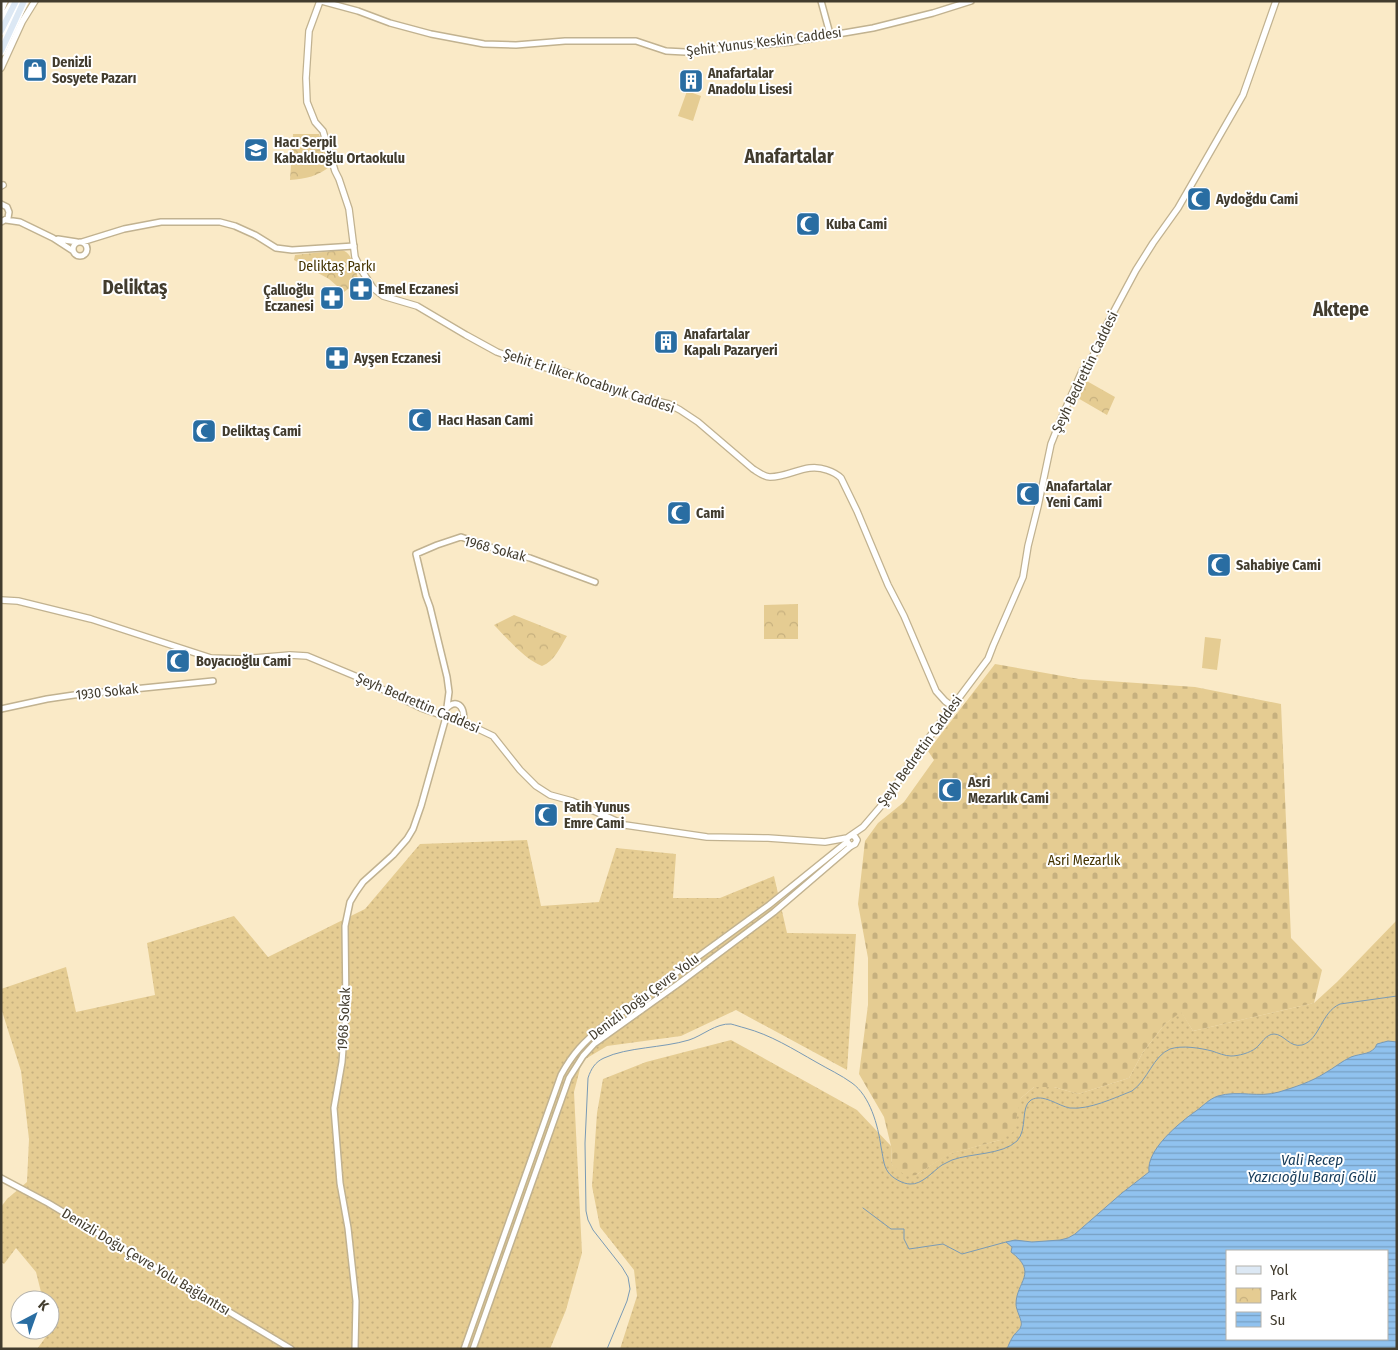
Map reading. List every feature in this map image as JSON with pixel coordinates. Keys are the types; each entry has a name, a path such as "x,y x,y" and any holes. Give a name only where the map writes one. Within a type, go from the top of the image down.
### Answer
{"main road":[{"path":"1,51 24,1"},
{"path":"9,34 29,1"},
{"path":"1,68 22,22 29,1"},
{"path":"22,22 35,1"},
{"name":"Şehit Er İlker Kocabıyık Caddesi","path":"321,1 309,31 306,78 307,102 314,122 323,131 334,171 339,179 348,205 355,257 373,288 383,296 416,306 497,352 533,365 566,372 609,390 669,404 698,422 762,475 769,477 782,476 818,467 838,474 857,511 936,692 953,707"},
{"name":"Şeyh Bedrettin Caddesi","path":"1,600 18,601 91,619 211,658 241,659 290,655 307,656 355,676 421,708 493,736 520,770 536,786 550,795 572,801 625,826 707,837 777,838 825,842 847,841 863,827 881,806 988,659 1023,577 1051,444 1082,371 1097,350 1106,326 1136,270 1178,208 1243,95 1276,1"},
{"path":"1,11 12,2"},
{"path":"1,20 12,2"},
{"path":"1,26 12,2"},
{"path":"1,31 12,2"},
{"path":"847,841 853,835 857,840 863,827"}],"street":[{"name":"Şehit Yunus Keskin Caddesi","path":"321,1 431,34 484,44 516,45 555,42 636,41 666,51 686,52 791,42 880,27 971,1"},
{"path":"821,1 830,34"},
{"path":"1,204 5,205 17,222"},
{"path":"3,221 9,216 8,209"},
{"path":"3,221 17,222 53,238 80,255 98,237"},
{"path":"1,227 5,224 17,222"},
{"path":"73,251 74,245 80,242 124,229 161,222 220,222 256,235 276,248 292,250 354,246"},
{"path":"53,238 80,242 85,245 86,250"},
{"name":"1968 Sokak","path":"449,692 442,654 416,554 462,538 530,558 595,582"},
{"name":"1930 Sokak","path":"1,708 74,695 213,681"},
{"path":"449,692 464,712 463,723"},
{"path":"447,707 449,692"},
{"path":"447,707 458,704"},
{"name":"1968 Sokak","path":"355,1349 356,1301 348,1228 340,1183 334,1108 342,1062 346,1011 345,926 350,902 363,882 393,855 413,829 422,806 447,707"},
{"name":"Denizli Doğu Çevre Yolu","path":"464,1349 561,1074 570,1058 597,1031 769,905 847,841"},
{"name":"Denizli Doğu Çevre Yolu","path":"473,1349 560,1101 569,1078 583,1056 594,1044 774,912 847,841"},
{"name":"Denizli Doğu Çevre Yolu Bağlantısı","path":"1,1178 48,1203 291,1349"}],"green space":[{"path":"687,91 701,96 693,121 678,116"},
{"path":"293,134 319,134 330,166 312,176 290,180"},
{"name":"Deliktaş Parkı","path":"342,250 351,258 359,281 344,292 329,279 294,260 295,255"},
{"path":"1085,380 1115,397 1107,415 1076,397"},
{"path":"798,604 798,639 764,639 764,605"},
{"path":"514,615 567,636 557,653 547,664 542,666 529,659 494,625"},
{"path":"1205,637 1221,639 1217,670 1202,668"},
{"name":"Asri Mezarlık","path":"995,664 1079,679 1195,687 1281,704 1291,938 1322,970 1314,1003 1193,1031 1181,1012 1165,1024 1143,1052 1129,1078 1078,1094 1054,1087 1034,1087 1021,1098 1013,1132 1000,1140 949,1154 916,1175 906,1176 892,1165 891,1146 884,1117 859,1074 868,1005 868,958 858,904 865,841 878,823 904,802 934,760 928,751"},
{"path":"527,840 541,906 599,902 616,848 676,854 673,898 720,898 774,876 787,933 856,934 847,1070 736,1010 681,1036 607,1046 582,1061 574,1092 582,1253 566,1310 550,1349 37,1349 44,1340 60,1340 60,1290 40,1290 36,1272 16,1248 4,1264 1,1262 1,1207 7,1199 27,1182 29,1139 21,1071 1,1008 1,989 66,967 76,1012 155,995 147,943 234,916 268,957 365,909 420,844"},
{"path":"1397,920 1397,1349 620,1349 637,1296 634,1270 600,1227 592,1186 597,1113 603,1079 646,1062 731,1040 857,1110 891,1146 892,1165 916,1175 948,1154 1000,1140 1021,1098 1034,1087 1054,1087 1078,1094 1129,1078 1143,1052 1165,1024 1181,1011 1193,1031 1314,1003"}],"water":[{"name":"Vali Recep Yazıcıoğlu Baraj Gölü","path":"1388,1041 1397,1042 1397,1349 1007,1349 1021,1326 1016,1304 1025,1272 1024,1266 1011,1252 1012,1247 1006,1242 1015,1240 1032,1242 1060,1240 1075,1234 1149,1172 1149,1164 1153,1155 1165,1138 1181,1122 1215,1097 1226,1094 1271,1094 1279,1092 1314,1079 1344,1060 1370,1052 1377,1044"}],"waterway":[{"path":"607,1349 630,1289 628,1277 593,1230 586,1211 585,1143 588,1078 594,1066 604,1058 613,1054 689,1040 725,1024 733,1024 764,1034 852,1083 864,1095 872,1112 880,1138 886,1169 898,1180 907,1184 914,1184 952,1160 1011,1146 1017,1141 1022,1131 1028,1103 1036,1098 1045,1099 1070,1108 1093,1105 1132,1091 1142,1081 1159,1057 1170,1049 1191,1047 1231,1056 1253,1050 1271,1034 1281,1036 1294,1045 1302,1045 1313,1038 1329,1013 1340,1004 1397,996"},
{"path":"863,1208 891,1229 904,1229 904,1239 909,1249 943,1244 962,1254 1006,1242"}],"place":[{"name":"Denizli Sosyete Pazarı","path":"35,70"},
{"name":"Anafartalar Anadolu Lisesi","path":"691,81"},
{"name":"Hacı Serpil Kabaklıoğlu Ortaokulu","path":"256,150"},
{"name":"Aydoğdu Cami","path":"1199,199"},
{"name":"Kuba Cami","path":"808,224"},
{"name":"Emel Eczanesi","path":"361,289"},
{"name":"Çallıoğlu Eczanesi","path":"332,298"},
{"name":"Anafartalar Kapalı Pazaryeri","path":"666,342"},
{"name":"Ayşen Eczanesi","path":"337,358"},
{"name":"Hacı Hasan Cami","path":"420,420"},
{"name":"Deliktaş Cami","path":"204,431"},
{"name":"Anafartalar Yeni Cami","path":"1028,494"},
{"name":"Cami","path":"679,513"},
{"name":"Sahabiye Cami","path":"1219,565"},
{"name":"Boyacıoğlu Cami","path":"178,661"},
{"name":"Asri Mezarlık Cami","path":"950,790"},
{"name":"Fatih Yunus Emre Cami","path":"546,815"}],"district":[{"name":"Anafartalar","path":"789,156"},
{"name":"Deliktaş","path":"135,287"},
{"name":"Aktepe","path":"1341,309"}]}
